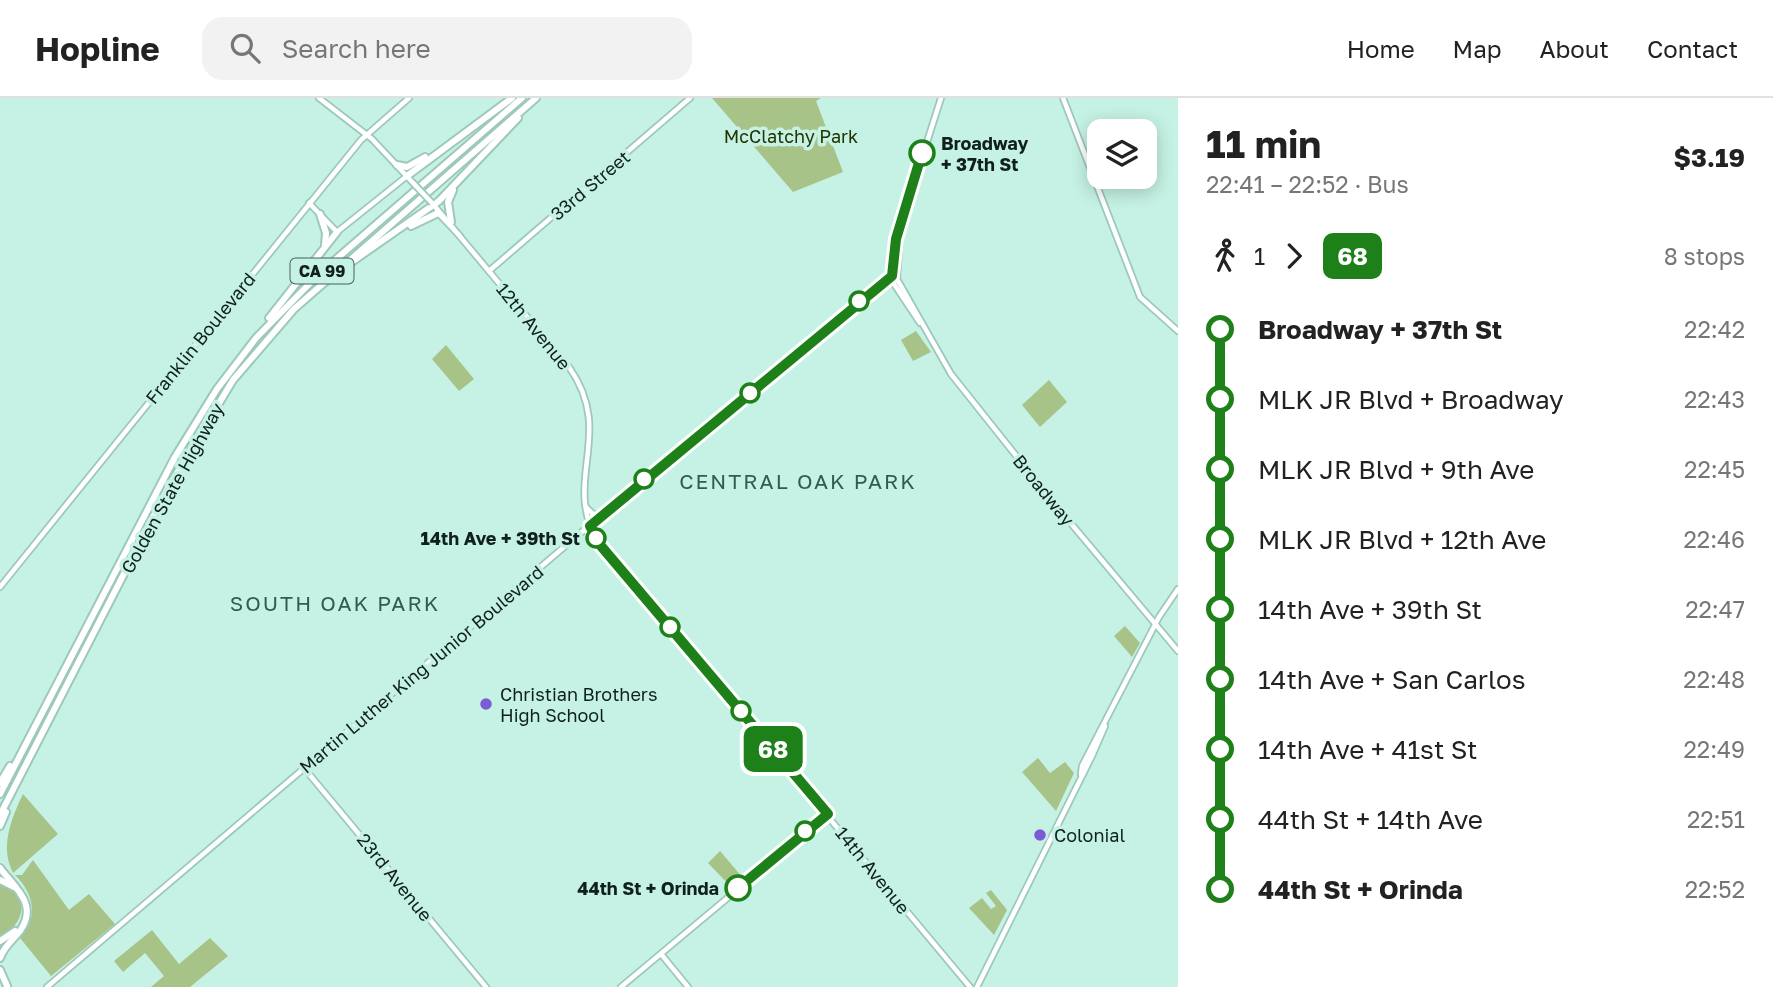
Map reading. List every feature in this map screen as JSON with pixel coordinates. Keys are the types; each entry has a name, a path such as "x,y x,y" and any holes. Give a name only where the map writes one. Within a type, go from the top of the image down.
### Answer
{"highway":[{"path":"409,178 437,153 512,98"},
{"name":"Golden State Highway","path":"0,794 161,484 203,410 256,338 319,274 522,98"},
{"path":"328,277 340,273 397,233 456,186 537,98"},
{"name":"Golden State Highway","path":"0,815 167,491 233,380 285,318 328,277 537,98"},
{"path":"397,165 407,167 437,153"},
{"path":"451,222 448,202 456,186"},
{"path":"397,233 438,213"},
{"path":"320,214 326,233 324,249"},
{"path":"256,338 337,232"},
{"path":"0,783 32,732"},
{"path":"0,826 21,776"},
{"path":"0,868 20,889 27,907 24,925 0,958"},
{"path":"0,880 16,889 23,915 16,930 0,941"},
{"path":"0,970 7,986"}],"street":[{"name":"12th Avenue","path":"318,98 366,134 451,222 460,237"},
{"name":"Franklin Boulevard","path":"0,587 366,134 409,98"},
{"name":"33rd Street","path":"489,271 690,98"},
{"path":"894,276 900,233 941,98"},
{"path":"1063,98 1140,297 1178,331"},
{"path":"309,203 337,232 409,178"},
{"name":"12th Avenue","path":"433,204 577,379 586,396 591,423 585,472 586,507"},
{"name":"Broadway","path":"894,276 908,308 956,380 1178,651"},
{"name":"Martin Luther King Junior Boulevard","path":"47,987 603,514 894,276"},
{"path":"586,507 593,514 603,514"},
{"path":"586,507 590,526"},
{"name":"14th Avenue","path":"590,526 601,546 828,814 970,987"},
{"path":"977,987 1156,624 1178,589"},
{"name":"23rd Avenue","path":"304,768 486,987"},
{"path":"621,987 828,814"},
{"path":"660,954 688,987"},
{"path":"0,979 7,986"}],"green space":[{"name":"McClatchy Park","path":"712,98 821,98 816,101 843,172 793,192"},
{"path":"916,331 931,352 913,361 901,340"},
{"path":"446,345 474,379 459,391 432,359"},
{"path":"1049,380 1067,402 1040,427 1022,405"},
{"path":"1125,626 1140,643 1132,657 1114,636"},
{"path":"1038,758 1050,773 1065,762 1074,773 1056,811 1022,772"},
{"path":"23,794 58,834 13,873 7,854 8,834"},
{"path":"720,851 743,878 732,888 708,863"},
{"path":"33,860 69,910 89,894 115,924 51,976 20,938 30,922 32,906 26,890 15,875 22,875"},
{"path":"0,881 17,894 21,909 15,925 0,939"},
{"path":"991,890 1007,910 994,935 969,908 982,898 991,909 996,906 986,893"},
{"path":"152,930 179,964 210,938 228,956 190,987 151,987 164,976 145,953 123,972 114,961"}],"bus line":[{"name":"68","path":"738,888 828,814 601,546 590,526 709,424 731,410 876,286 892,276 896,239 922,153"}],"place":[{"name":"Broadway + 37th St","path":"922,153"},
{"name":"14th Ave + 39th St","path":"596,538"},
{"name":"Christian Brothers High School","path":"486,704"},
{"name":"Colonial","path":"1040,835"},
{"name":"44th St + Orinda","path":"738,888"}],"district":[{"name":"CENTRAL OAK PARK","path":"798,481"},
{"name":"SOUTH OAK PARK","path":"335,603"}]}
